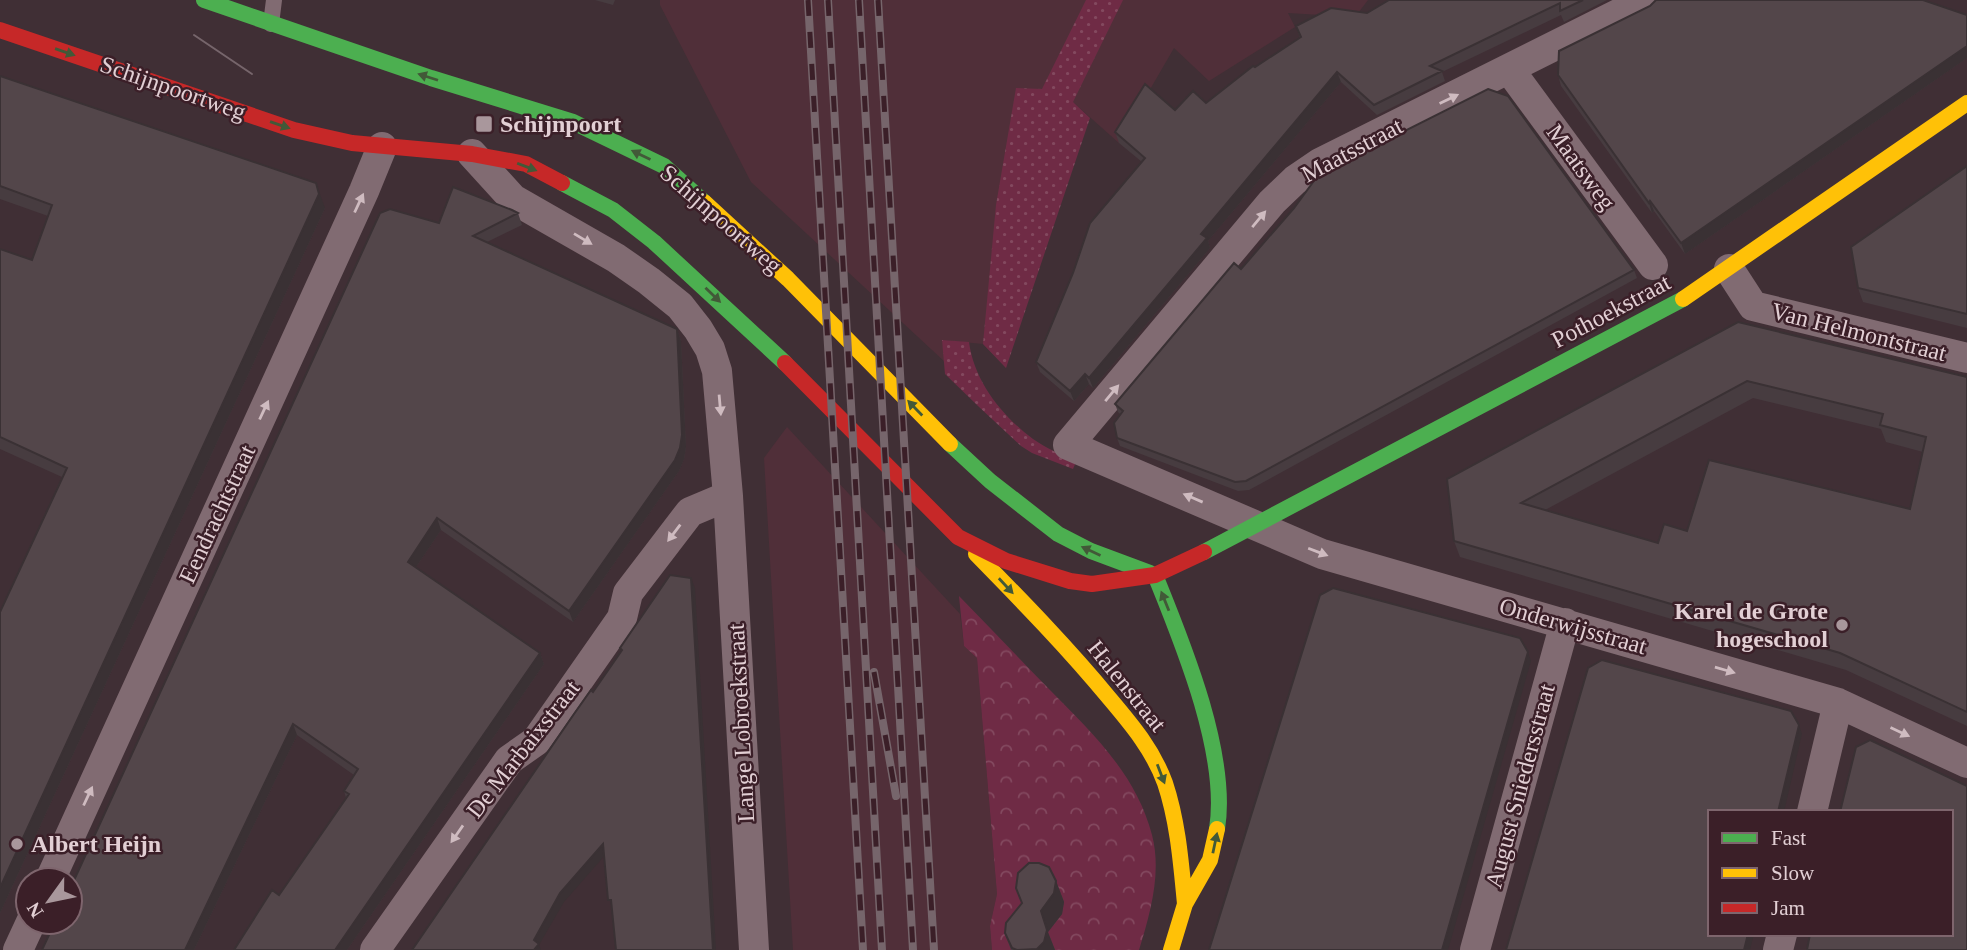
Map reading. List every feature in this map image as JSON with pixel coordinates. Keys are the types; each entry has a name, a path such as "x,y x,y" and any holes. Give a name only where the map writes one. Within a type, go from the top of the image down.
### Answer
{"street":[{"name":"Schijnpoortweg","path":"204,0 573,122 664,166 788,279 990,481 1058,534 1118,563 1155,575"},
{"name":"Maatsstraat","path":"1256,525 1068,445 1272,202 1295,180 1320,163 1646,0"},
{"name":"Schijnpoortweg","path":"0,30 294,130 352,143 472,154 526,164 613,210 654,242 783,361 958,537 1006,561 1070,581 1092,584 1125,581 1155,575 1182,564 1256,525"},
{"name":"Maatsweg","path":"1509,69 1653,265"},
{"name":"Pothoekstraat","path":"1256,525 1680,301 1967,103"},
{"name":"Eendrachtstraat","path":"56,866 365,191 382,147"},
{"path":"472,154 513,199 581,237 649,281 681,306 698,328 710,349 717,371 728,496"},
{"name":"Van Helmontstraat","path":"1729,269 1753,306 1967,358"},
{"name":"De Marbaixstraat","path":"375,950 509,760 536,741 622,618 628,593 690,512 728,496"},
{"name":"Lange Lobroekstraat","path":"728,496 754,950"},
{"name":"Onderwijsstraat","path":"1256,525 1322,554 1838,703 1967,763"},
{"name":"Halenstraat","path":"958,537 1078,660 1144,740 1156,760 1168,793 1180,851 1185,904"},
{"name":"Halenstraat","path":"1155,575 1190,670 1214,756 1218,786 1219,813 1212,856 1185,904 1171,950"},
{"name":"August Sniedersstraat","path":"1475,950 1565,623"},
{"path":"1812,810 1838,703"}],"lane":[{"path":"271,24 274,0"}],"shaded area":[{"path":"660,0 1368,0 1355,17 1288,13 1295,27 1209,81 1174,48 1119,143 1074,103 1006,368 983,344 942,340 945,362 751,182 660,5"},
{"path":"787,427 960,614 964,646 977,658 997,894 990,926 992,950 793,950 764,458"}],"green space":[{"path":"1086,0 1123,0 1073,102 1090,118 1006,368 983,344 996,205 1016,88 1042,89"},
{"path":"942,340 969,342 983,384 1000,408 1033,439 1076,462 1073,469 1021,446 945,374"},
{"path":"959,596 1096,737 1135,792 1152,835 1156,864 1151,908 1139,950 992,950 990,926 997,894 977,658 964,646"}],"building":[{"path":"1389,0 1583,0 1560,11 1560,3 1430,66 1442,71 1374,105 1337,72 1201,234 1207,238 1089,378 1085,374 1070,391 1036,362 1073,273 1090,223 1145,158 1115,132 1145,84 1175,110 1193,91 1206,103 1253,66 1301,37 1296,26 1331,8 1367,13"},
{"path":"1656,0 1923,0 1967,15 1967,46 1681,243 1650,201 1649,203 1558,75 1559,51 1650,6"},
{"path":"0,76 316,183 319,194 0,888 0,612 67,468 0,437 0,249 32,260 52,205 0,186"},
{"path":"1488,89 1508,96 1634,270 1246,481 1235,482 1117,438 1114,423 1123,411 1115,404 1234,263 1241,269 1294,208 1319,174"},
{"path":"1967,166 1967,314 1858,288 1851,247"},
{"path":"453,187 512,210 518,213 473,236 677,329 682,435 675,460 569,611 437,518 408,562 540,653 335,950 234,950 272,890 279,895 349,794 344,791 358,769 293,724 185,950 42,950 48,936 84,936 84,866 81,866 380,213 390,209 439,223"},
{"path":"1738,322 1967,377 1967,712 1840,653 1454,541 1447,479","holes":["1747,381 1883,414 1880,425 1926,437 1910,509 1709,460 1687,531 1664,524 1658,543 1521,503"]},
{"path":"670,575 691,578 713,950 616,950 603,844 560,893 534,940 539,944 534,950 412,950 574,714 622,650 620,648"},
{"path":"1333,588 1520,638 1528,652 1442,950 1209,950 1320,595"},
{"path":"1602,660 1791,711 1799,725 1778,810 1708,810 1708,936 1748,936 1744,950 1506,950 1588,668"},
{"path":"1870,740 1967,786 1967,950 1807,950 1810,936 1953,936 1953,810 1840,810 1856,747"},
{"path":"1029,863 1049,867 1056,881 1054,893 1041,911 1047,930 1044,942 1037,949 1017,950 1012,948 1005,933 1006,923 1022,903 1016,888 1018,873"}],"tram line":[{"path":"194,35 252,74"}],"railway":[{"path":"808,0 863,950"},
{"path":"828,0 882,950"},
{"path":"859,0 913,950"},
{"path":"878,0 934,950"},
{"path":"874,672 896,796"}],"traffic: fast":[{"path":"204,0 431,78 573,122 664,166 704,202"},
{"path":"562,183 613,210 654,242 785,363"},
{"path":"1204,552 1683,299"},
{"path":"950,444 990,481 1058,534 1091,551 1150,573"},
{"path":"1155,575 1190,666 1210,734 1219,800 1217,829"}],"traffic: slow":[{"path":"1683,299 1967,103"},
{"path":"704,202 788,279 950,444"},
{"path":"976,554 1078,661 1148,749 1165,783 1173,813 1185,904"},
{"path":"1171,950 1185,904 1210,860 1217,829"}],"traffic: jam":[{"path":"0,30 294,130 352,143 472,154 526,164 562,183"},
{"path":"785,363 958,537 1006,561 1070,581 1092,584 1155,575 1204,552"}],"place":[{"name":"Schijnpoort","path":"484,124"},
{"name":"Karel de Grote hogeschool","path":"1842,625"},
{"name":"Albert Heijn","path":"17,844"}]}
